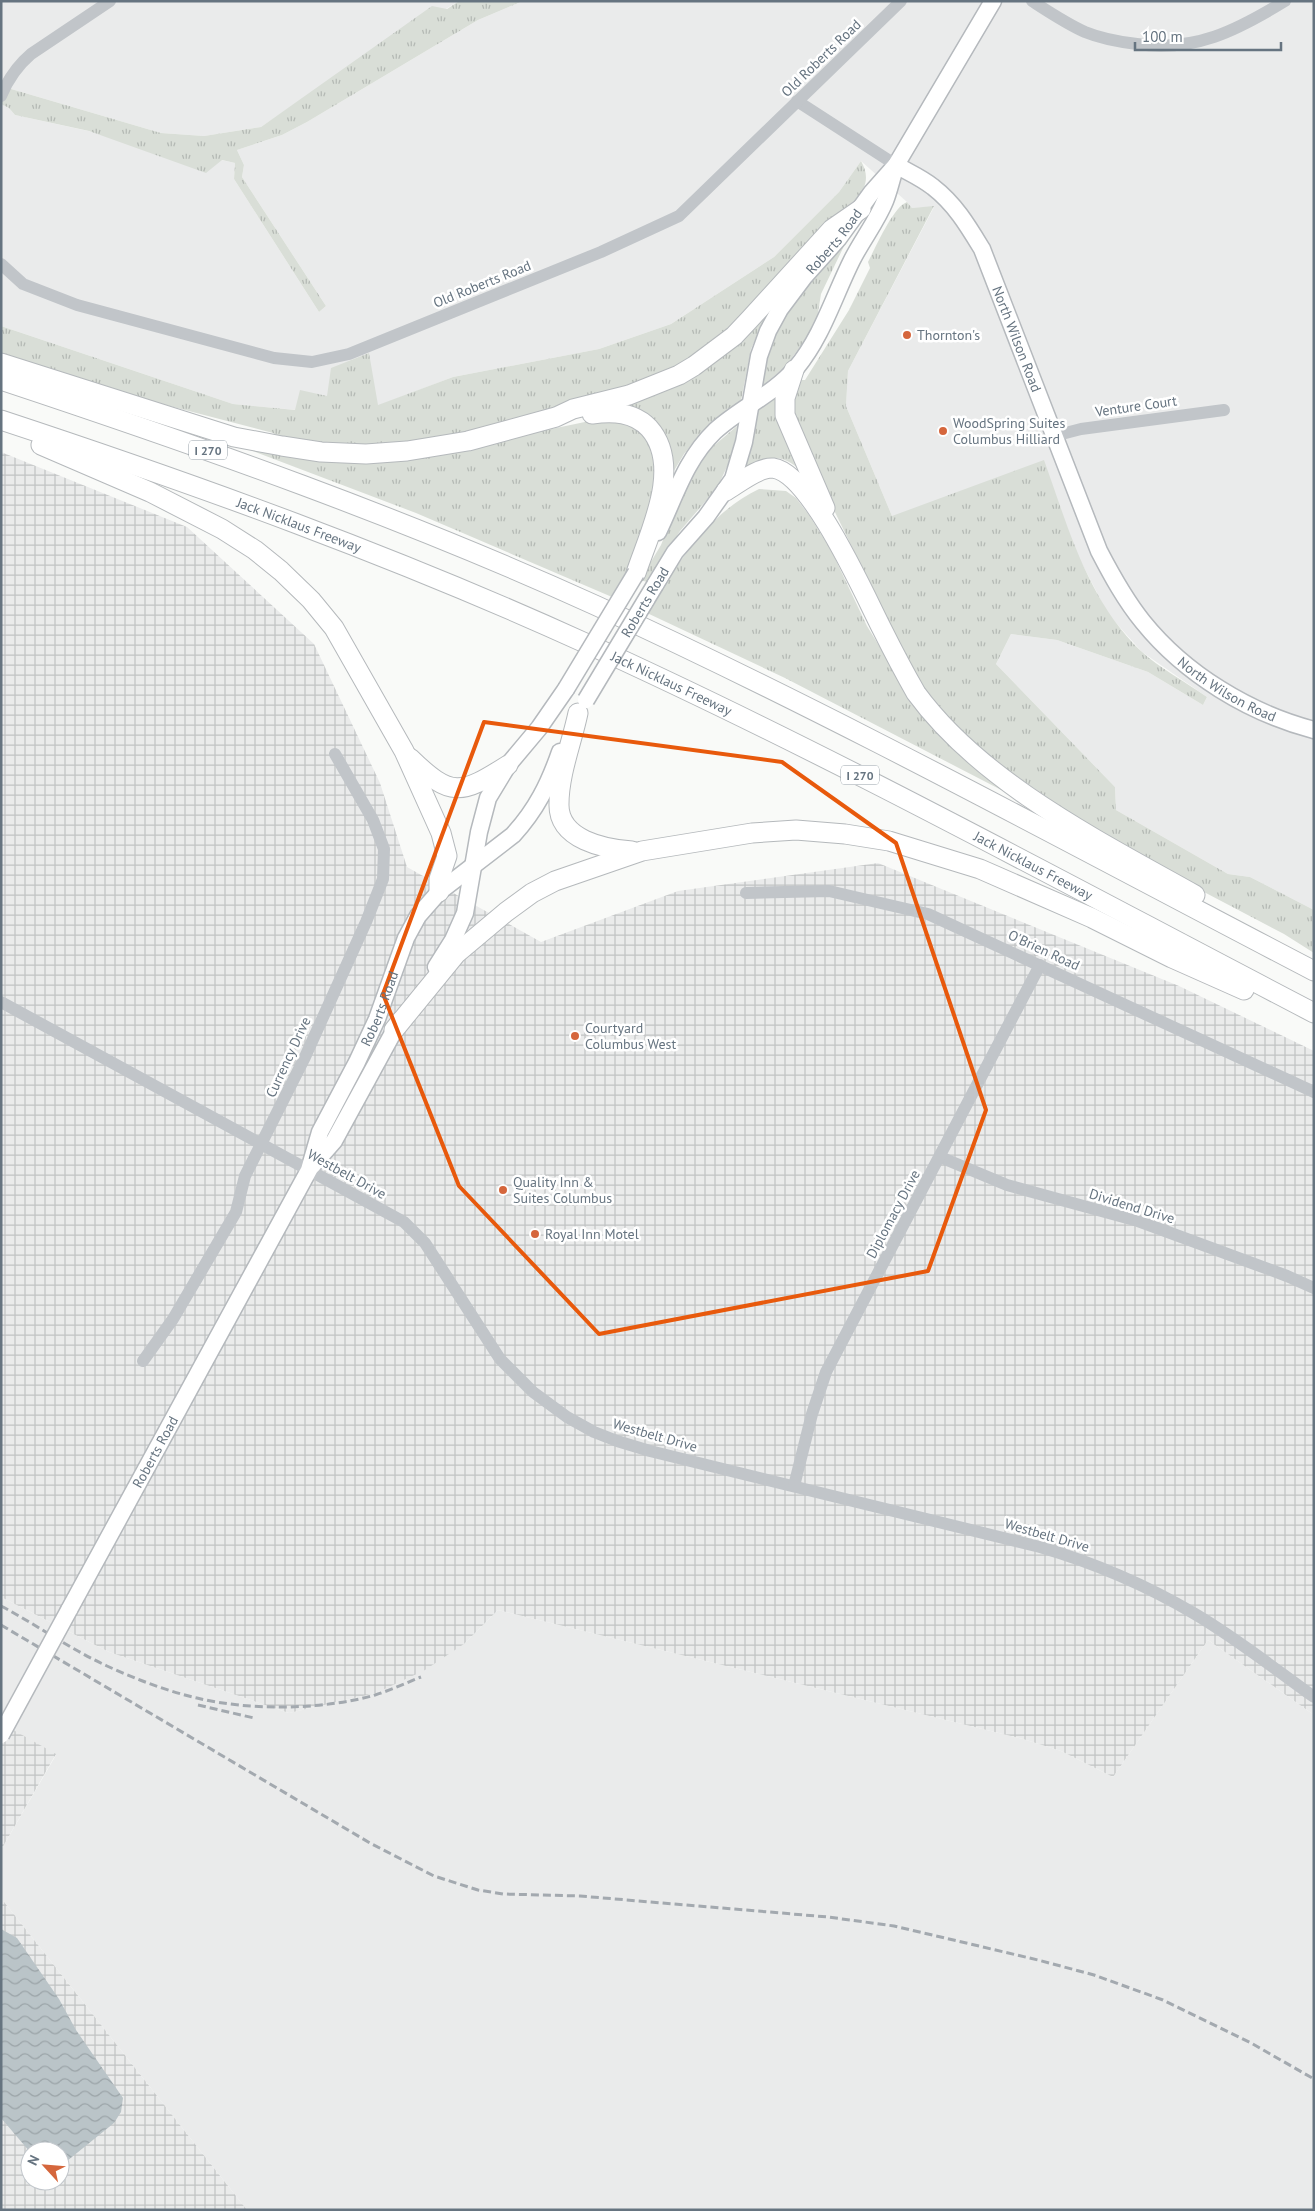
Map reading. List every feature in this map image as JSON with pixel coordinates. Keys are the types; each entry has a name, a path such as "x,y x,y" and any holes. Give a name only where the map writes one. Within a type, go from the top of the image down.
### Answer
{"highway":[{"path":"1,363 234,437 321,452 366,454 425,448 468,441 556,417 573,410 647,389 679,375 708,357 750,319 832,229 861,209"},
{"path":"794,370 785,398 785,415 816,484 838,542 916,693 932,715 951,735 991,769 1047,808 1107,846 1271,937 1314,969"},
{"name":"I 270","path":"1,380 203,448 413,528 596,606 872,740 1314,969"},
{"path":"556,417 575,417 606,412 623,414 643,423 658,442 664,460 661,493 636,572"},
{"name":"Jack Nicklaus Freeway","path":"1,420 158,472 394,561 579,640 705,698 856,774 1314,1013"},
{"path":"1,427 185,509 222,529 254,550 311,600 334,628 404,752 441,833 447,856 440,879 440,892"},
{"path":"726,491 764,470 772,468 784,472 803,490 838,542"},
{"path":"582,707 558,805 561,816 574,832 594,845 610,849 642,851"},
{"path":"404,752 429,776 442,785 455,789 467,788 508,765"},
{"path":"394,1030 456,954 532,892 554,881 642,851 752,833 796,830 845,834 889,841 934,853 980,869 1035,892 1172,958 1314,1021"}],"main road":[{"name":"Roberts Road","path":"309,1170 320,1132 354,1069 376,1019 406,938 418,916 440,892 514,835 544,794 564,740 655,585 675,552 726,491 742,455 759,356 777,314 786,299 838,239 872,192 896,165 993,1"},
{"name":"Roberts Road","path":"1,1735 309,1170 334,1141 394,1030 454,940 468,904 484,810 494,787 508,765 543,723 566,689 660,528 685,469 715,431 794,370 817,336 852,261 885,201 896,165"},
{"name":"North Wilson Road","path":"896,165 932,186 946,199 958,212 982,249 1099,551 1116,584 1144,623 1179,659 1216,686 1262,711 1314,730"}],"street":[{"path":"1,96 8,80 20,64 46,42 110,1"},
{"name":"Old Roberts Road","path":"1,264 24,284 77,305 274,358 312,362 349,354 601,252 679,216 901,1"},
{"path":"1032,1 1064,21 1094,35 1124,43 1160,47 1192,44 1235,30 1284,1"},
{"name":"North Wilson Road","path":"797,101 896,165"},
{"name":"Venture Court","path":"1054,436 1081,429 1224,410"},
{"name":"Currency Drive","path":"143,1361 173,1319 236,1212 244,1176 262,1144 329,1005 383,879 384,849 373,820 335,754"},
{"name":"O'Brien Road","path":"746,893 829,891 928,914 1314,1092"},
{"name":"Diplomacy Drive","path":"794,1486 812,1414 826,1372 1040,965"},
{"name":"Westbelt Drive","path":"1,1002 404,1222 425,1243 500,1359 533,1392 567,1417 617,1441 1040,1547 1080,1559 1154,1590 1196,1615 1314,1697"},
{"name":"Dividend Drive","path":"940,1156 1007,1185 1138,1221 1288,1276 1314,1288"}],"highlighted area":[{"path":"484,722 782,762 896,843 986,1110 928,1271 599,1334 459,1186 383,994"}],"shaded area":[{"path":"1,1 459,1 328,81 261,127 204,136 161,133 1,86"},
{"path":"523,1 1314,1 1314,910 1250,877 1228,874 1116,810 1115,787 996,664 1011,634 1057,640 1148,672 1203,705 1207,697 1142,652 1108,614 1077,554 892,516 846,406 848,371 934,207 912,208 861,161 839,192 774,257 671,324 599,349 453,377 377,406 327,396 296,410 233,404 1,326 1,104 9,108 15,115 235,163 234,179 319,312 326,306 242,177 244,165 237,150 282,135 307,122 478,20"},
{"path":"1,452 187,527 314,644 380,783 407,867 541,942 678,891 878,863 1179,986 1314,1051 1314,1715 1208,1640 1113,1777 1061,1751 1023,1739 498,1610 464,1644 425,1670 376,1693 289,1713 109,1652 1,1597"},
{"path":"1,1597 109,1652 289,1713 376,1693 464,1644 498,1610 1023,1739 1061,1751 1113,1777 1208,1640 1314,1715 1314,2210 247,2210 1,1898 1,1850 56,1755 1,1723"},
{"path":"1,1723 56,1754 1,1850"},
{"path":"1,1898 247,2210 1,2210"}],"green space":[{"path":"459,1 523,1 478,20 307,122 282,135 237,150 244,165 242,177 326,306 319,312 234,179 235,163 222,160 206,173 89,131 15,115 9,108 1,104 1,86 161,133 204,136 261,127 432,6 447,9"},
{"path":"861,161 866,179 861,193 856,199 835,216 733,327 678,367 615,392 475,430 410,443 332,445 285,440 273,433 135,397 1,356 1,326 233,404 295,410 300,390 327,396 331,368 369,353 378,405 453,377 599,349 671,324 774,257 839,192"},
{"path":"907,202 912,208 934,206 848,371 846,406 892,516 1044,460 1071,537 1093,586 1107,609 1141,651 1164,669 1207,697 1203,705 1148,672 1057,640 1011,634 996,664 1115,787 1116,810 1228,874 1250,877 1314,910 1314,953 1284,934 1166,872 1084,823 976,748 928,697 902,650 796,432 792,400 800,380 805,380 849,310 870,268 868,262 885,228 896,211"},
{"path":"844,246 821,294 817,319 809,335 785,367 762,386 771,346 786,314 807,286"},
{"path":"768,311 751,349 741,401 696,439 672,474 670,459 615,406"},
{"path":"778,395 801,471 788,461 775,458 746,465 753,443 758,410"},
{"path":"604,418 637,427 655,451 657,478 635,558 612,597 416,513 250,450 251,446 305,457 493,441"},
{"path":"737,426 733,454 717,488 680,531 647,582 640,580 661,545 678,503 698,463 710,449"},
{"path":"759,489 786,491 796,498 831,550 867,626 903,685 1011,795 785,678 647,613 694,543 724,512 741,499"}],"water":[{"path":"1,1929 17,1938 59,1999 76,2030 123,2098 121,2112 114,2123 70,2159 70,2141 21,2141 1,2118"}],"railway":[{"path":"1,1606 107,1666 163,1688 218,1702 263,1707 333,1704 375,1695 421,1677"},
{"path":"1,1625 370,1843 434,1876 478,1890 503,1894 580,1896 828,1917 894,1926 1094,1975 1163,2000 1251,2043 1314,2079"},
{"path":"198,1705 254,1718"}],"place":[{"name":"Thornton's","path":"907,335"},
{"name":"WoodSpring Suites Columbus Hilliard","path":"943,431"},
{"name":"Courtyard Columbus West","path":"575,1036"},
{"name":"Quality Inn & Suites Columbus","path":"503,1190"},
{"name":"Royal Inn Motel","path":"535,1234"}]}
